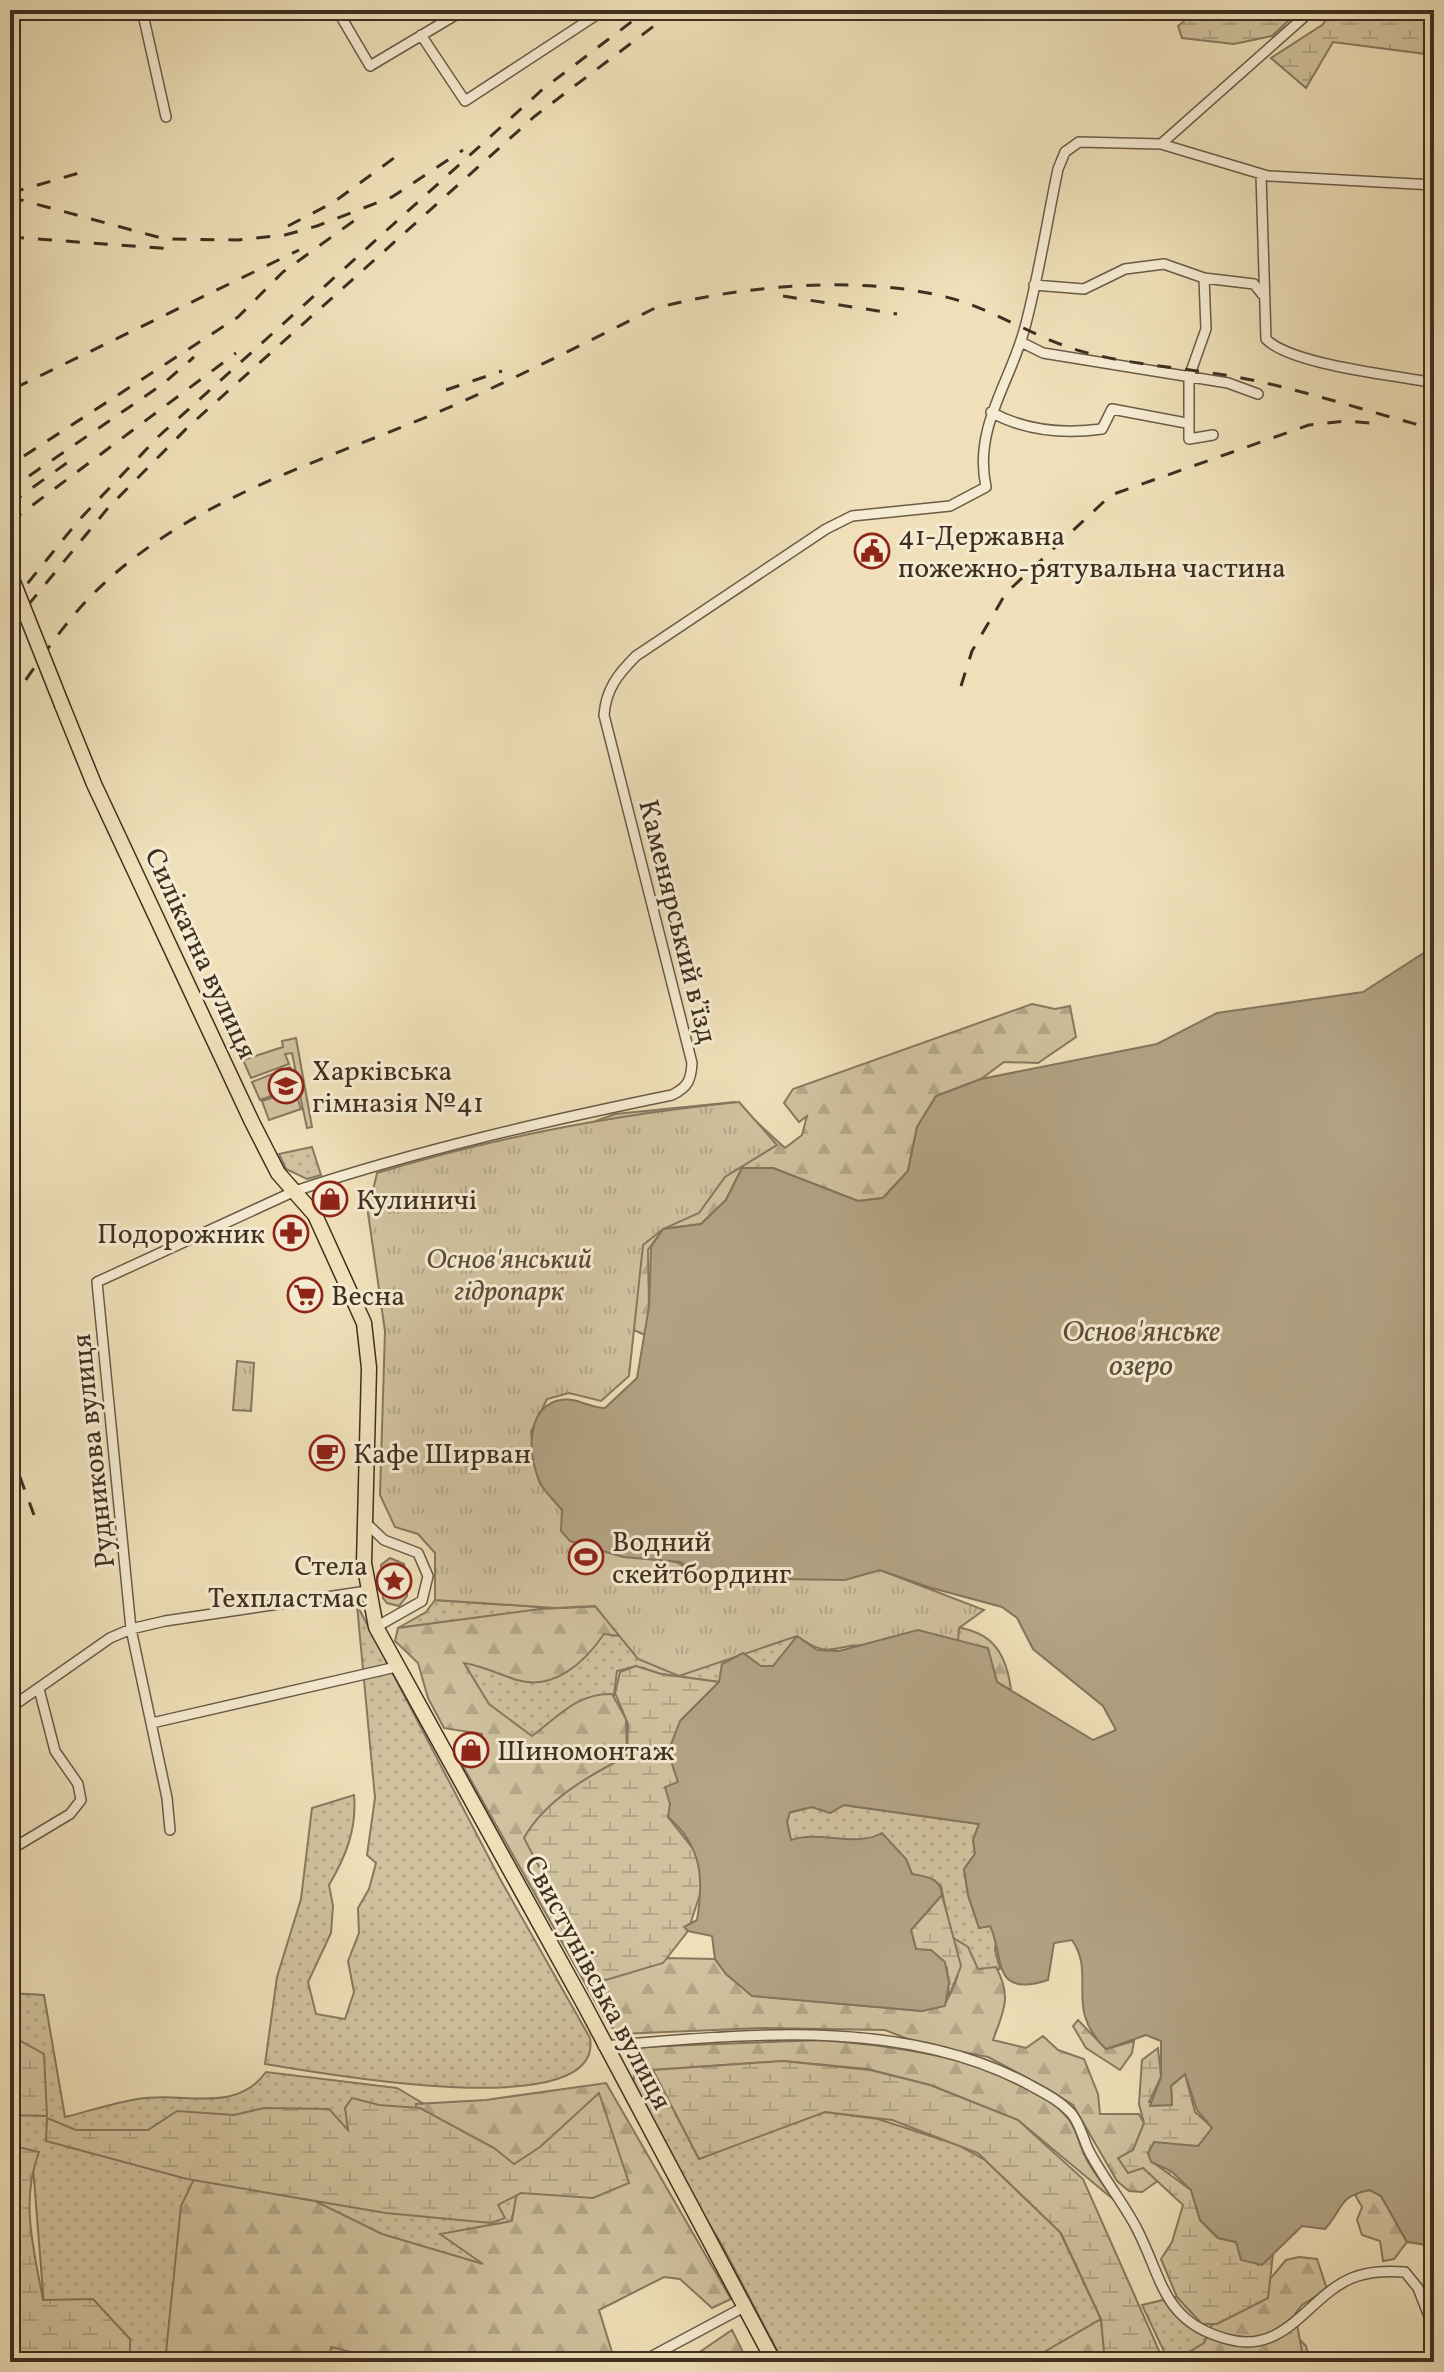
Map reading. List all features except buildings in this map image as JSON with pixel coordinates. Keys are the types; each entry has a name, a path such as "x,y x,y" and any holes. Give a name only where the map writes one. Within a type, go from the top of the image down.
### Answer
{"main road":[{"name":"Силікатна вулиця","path":"10,574 94,784 252,1122 278,1173 315,1215 364,1323 369,1368 362,1519 367,1591 376,1627"},
{"name":"Свистунівська вулиця","path":"376,1627 774,2362"}],"street":[{"path":"142,10 166,117"},
{"path":"337,10 370,66 464,10"},
{"path":"421,35 465,101 604,10"},
{"path":"1161,144 1312,10"},
{"path":"1186,423 1112,409 1102,429 1076,433 1015,426 991,412 1021,342 1058,169 1065,152 1079,142 1161,144 1261,174 1434,185"},
{"path":"1261,174 1262,294 1266,339 1275,349 1297,356 1434,383"},
{"path":"1034,285 1084,289 1125,269 1164,264 1204,278 1254,284 1262,294"},
{"path":"1204,278 1206,329 1189,377 1186,423 1189,439 1213,435"},
{"path":"1021,342 1043,353 1228,383 1258,394"},
{"name":"Каменярський в’їзд","path":"295,1191 406,1154 672,1095 685,1089 691,1079 692,1063 604,715 605,698 616,676 636,656 826,529 852,516 950,506 986,487 982,468 991,412"},
{"name":"Рудникова вулиця","path":"170,1830 152,1723 131,1629 97,1282 295,1191"},
{"path":"362,1519 384,1540 418,1553 428,1576 422,1601 376,1627"},
{"path":"10,1708 110,1638 131,1629 193,1616 367,1591"},
{"path":"152,1723 396,1667"},
{"path":"10,1850 70,1814 81,1800 78,1784 55,1751 39,1689"},
{"path":"603,2046 769,2034 836,2036 927,2050 993,2066 1057,2100 1074,2116 1089,2152 1137,2229 1163,2292 1196,2330 1231,2341 1278,2334 1351,2279 1379,2270 1405,2272 1418,2288 1434,2326"},
{"path":"641,2362 744,2307"}],"green space":[{"path":"1198,10 1300,10 1272,36 1234,44 1182,38 1178,26"},
{"path":"1335,10 1434,10 1434,55 1333,42 1306,88 1271,58 1322,25"},
{"path":"1032,1004 1055,1009 1070,1006 1076,1037 1038,1063 1004,1062 981,1079 936,1096 917,1127 908,1171 883,1198 858,1201 773,1168 742,1168 726,1200 701,1224 663,1229 648,1250 649,1310 645,1335 627,1327 540,1141 550,1131 585,1125 615,1114 735,1102 785,1148 802,1135 807,1116 799,1122 784,1103 793,1089"},
{"path":"296,1038 312,1127 307,1128 298,1086 260,1100 252,1082 290,1067 298,1083 292,1053 285,1054 289,1064 251,1078 243,1060 283,1047 282,1041"},
{"path":"295,1090 301,1109 269,1120 262,1101"},
{"name":"Основ'янський гідропарк","path":"739,1102 777,1145 725,1177 699,1213 663,1229 643,1245 629,1376 601,1401 569,1393 547,1399 531,1432 540,1484 562,1510 570,1541 676,1562 707,1578 880,1570 984,1610 959,1628 958,1641 924,1635 901,1636 890,1637 870,1646 827,1650 797,1636 679,1676 638,1659 595,1606 555,1608 435,1600 435,1553 418,1534 395,1527 380,1495 385,1331 368,1213 377,1173 556,1129 648,1113"},
{"path":"312,1147 321,1175 307,1179 286,1169 279,1154"},
{"path":"237,1361 254,1363 251,1411 233,1410"},
{"path":"390,1558 404,1564 407,1596 399,1606 387,1603 383,1598 381,1565"},
{"path":"435,1600 555,1608 398,1628 426,1612"},
{"path":"646,1604 644,1639 604,1634 588,1655 556,1678 531,1682 517,1680 464,1663 489,1704 532,1736 588,1697 612,1694 626,1719 627,1756 606,1979 667,1958 715,1959 726,1974 756,1996 922,2011 946,2002 955,1983 958,1963 950,1936 968,1947 978,1969 996,1967 1001,1978 1005,2004 993,2040 1026,2048 1043,2036 1058,2050 1084,2059 1098,2094 1100,2114 1139,2114 1146,2127 1146,2167 1169,2173 1142,2192 1129,2191 1117,2181 1073,2105 988,2057 918,2043 885,2030 762,2028 619,2034 608,2024 459,1759 483,1750 482,1734 444,1728 428,1698 418,1663 395,1641 398,1628 540,1609"},
{"path":"357,1605 499,1877 590,2038 582,2065 552,2081 506,2087 450,2087 265,2064 277,1977 301,1899 312,1808 354,1795 354,1819 349,1842 329,1885 333,1906 331,1933 308,1982 316,2014 345,2019 354,1992 348,1961 359,1933 358,1908 369,1889 376,1863 367,1855 375,1798"},
{"path":"911,1619 965,1629 991,1641 1007,1668 1011,1690 997,1682 987,1648 916,1631"},
{"path":"603,1634 797,1636 774,1666 761,1666 719,1682 661,1674 636,1666 617,1671 613,1703 536,1751 491,1719 458,1658"},
{"path":"636,1666 661,1674 719,1682 680,1721 678,1783 668,1817 697,1854 703,1885 688,1931 663,1963 606,1980 597,1977 524,1838 556,1800 627,1756 628,1724 615,1693 620,1672"},
{"path":"843,1805 979,1824 973,1840 975,1854 964,1869 968,1895 979,1927 990,1926 997,1935 995,1950 1000,1969 979,1974 951,1937 941,1886 912,1874 906,1859 868,1840 791,1841 787,1822 789,1813 812,1807 830,1813"},
{"path":"942,1895 961,1966 949,1996 947,1968 916,1949 911,1930"},
{"path":"10,1993 44,1995 65,2117 138,2099 224,2097 253,2085 266,2072 397,2088 431,2108 210,2202 414,2362 117,2362 44,2305 33,2167 10,2162"},
{"path":"1078,2020 1106,2049 1134,2041 1132,2053 1120,2070 1086,2048 1073,2026"},
{"path":"10,2025 19,2040 44,2054 47,2116 10,2115"},
{"path":"825,2040 956,2060 1021,2083 1048,2100 1069,2120 1087,2160 1114,2200 1018,2120 930,2085 867,2069 783,2061 653,2070 636,2062 639,2047"},
{"path":"1158,2048 1161,2077 1149,2102 1172,2103 1171,2086 1185,2074 1195,2112 1213,2128 1199,2149 1148,2153 1154,2163 1191,2190 1200,2220 1218,2238 1236,2242 1258,2265 1273,2254 1268,2298 1217,2324 1202,2324 1177,2297 1161,2259 1172,2242 1183,2205 1143,2168 1128,2173 1118,2158 1133,2150 1144,2123 1139,2104 1142,2060"},
{"path":"783,2061 870,2070 930,2085 1018,2120 1083,2179 1164,2362 1105,2362 1101,2319 1061,2233 978,2153 892,2120 825,2112 699,2159 653,2070"},
{"path":"636,2062 653,2070 699,2159 774,2128 825,2112 878,2119 958,2145 985,2160 1060,2232 1101,2319 1058,2362 783,2362 722,2245 631,2097"},
{"path":"606,2083 731,2299 712,2308 680,2279 664,2277 599,2310 615,2362 391,2362 331,2347 329,2362 165,2362 181,2206 194,2179 315,2201 382,2234 483,2264 440,2234 512,2221 520,2173 494,2148 416,2108 416,2104 486,2100"},
{"path":"599,2093 629,2183 593,2198 521,2193 498,2205 505,2218 491,2223 386,2213 187,2179 46,2141 47,2118 76,2130 148,2130 177,2111 234,2115 264,2108 329,2109 348,2130 345,2108 352,2098 379,2105 420,2108 494,2148 514,2164 540,2147"},
{"path":"10,2145 39,2152 30,2189 30,2226 43,2300 93,2299 130,2339 130,2362 10,2362"},
{"path":"525,2171 492,2290 312,2215 315,2194 475,2216"},
{"path":"1370,2190 1381,2196 1407,2242 1394,2259 1383,2261 1380,2241 1362,2235 1357,2220 1362,2207 1354,2193"},
{"path":"1299,2257 1317,2259 1327,2289 1302,2305 1295,2314 1304,2362 1172,2362 1204,2343 1218,2311 1270,2279 1286,2260"},
{"path":"1243,2281 1306,2346 1310,2362 1169,2362 1142,2305"},
{"path":"1101,2319 1105,2362 1027,2362"},
{"path":"732,2330 748,2362 685,2362"}],"water":[{"name":"Основ'янське озеро","path":"1430,949 1434,951 1434,2246 1407,2242 1381,2196 1370,2190 1347,2199 1325,2229 1302,2226 1262,2265 1241,2260 1236,2242 1218,2238 1200,2220 1191,2190 1171,2171 1151,2162 1148,2153 1154,2142 1198,2146 1212,2128 1197,2110 1185,2074 1171,2086 1172,2105 1150,2106 1161,2077 1161,2041 1146,2035 1106,2049 1093,2034 1083,2006 1082,1966 1072,1940 1054,1943 1048,1980 1017,1984 1008,1979 990,1926 979,1928 968,1895 964,1869 975,1854 973,1840 979,1824 844,1805 830,1813 812,1807 790,1812 787,1822 791,1840 802,1837 861,1839 882,1833 906,1859 912,1874 936,1881 942,1895 911,1930 916,1949 931,1950 945,1962 949,1983 945,2006 922,2011 752,1996 726,1974 715,1959 712,1936 688,1931 684,1927 697,1920 700,1877 688,1839 668,1817 670,1804 665,1787 678,1782 668,1752 680,1721 719,1682 722,1664 743,1653 761,1666 773,1666 797,1636 817,1650 839,1651 918,1630 988,1648 997,1682 1093,1740 1116,1730 1103,1706 1033,1649 1017,1618 1002,1607 880,1570 845,1580 707,1578 680,1562 623,1557 570,1541 561,1531 562,1510 539,1480 533,1459 532,1436 539,1415 556,1401 569,1400 605,1408 637,1378 649,1307 651,1247 663,1229 701,1224 726,1200 742,1168 773,1168 858,1201 883,1198 908,1171 917,1127 936,1096 981,1079 1157,1044 1217,1013 1363,992"}],"railway":[{"path":"10,605 79,520 159,436 543,89 647,10"},
{"path":"10,627 108,508 188,427 535,116 675,10"},
{"path":"10,197 165,239 238,240 285,235 392,197 463,150"},
{"path":"288,226 334,202 398,155"},
{"path":"10,193 86,171"},
{"path":"24,456 238,317 283,272 355,220"},
{"path":"10,237 173,249"},
{"path":"15,388 299,250"},
{"path":"10,703 60,632 95,592 134,558 176,529 267,482 457,404 653,309 689,300 813,285 897,288 972,305 1080,351 1252,380 1434,429"},
{"path":"783,296 897,314"},
{"path":"10,522 236,353"},
{"path":"29,476 163,384 194,357"},
{"path":"446,390 502,371"},
{"path":"961,686 972,651 1006,593 1111,495 1309,425 1345,421 1381,424"},
{"path":"10,504 68,462"},
{"path":"10,1450 34,1515"}],"place":[{"name":"41-Державна пожежно-рятувальна частина","path":"872,551"},
{"name":"Харківська гімназія №41","path":"286,1086"},
{"name":"Кулиничі","path":"330,1199"},
{"name":"Подорожник","path":"291,1233"},
{"name":"Весна","path":"305,1295"},
{"name":"Кафе Ширван","path":"327,1453"},
{"name":"Водний скейтбординг","path":"586,1557"},
{"name":"Стела Техпластмас","path":"394,1581"},
{"name":"Шиномонтаж","path":"471,1750"}]}
